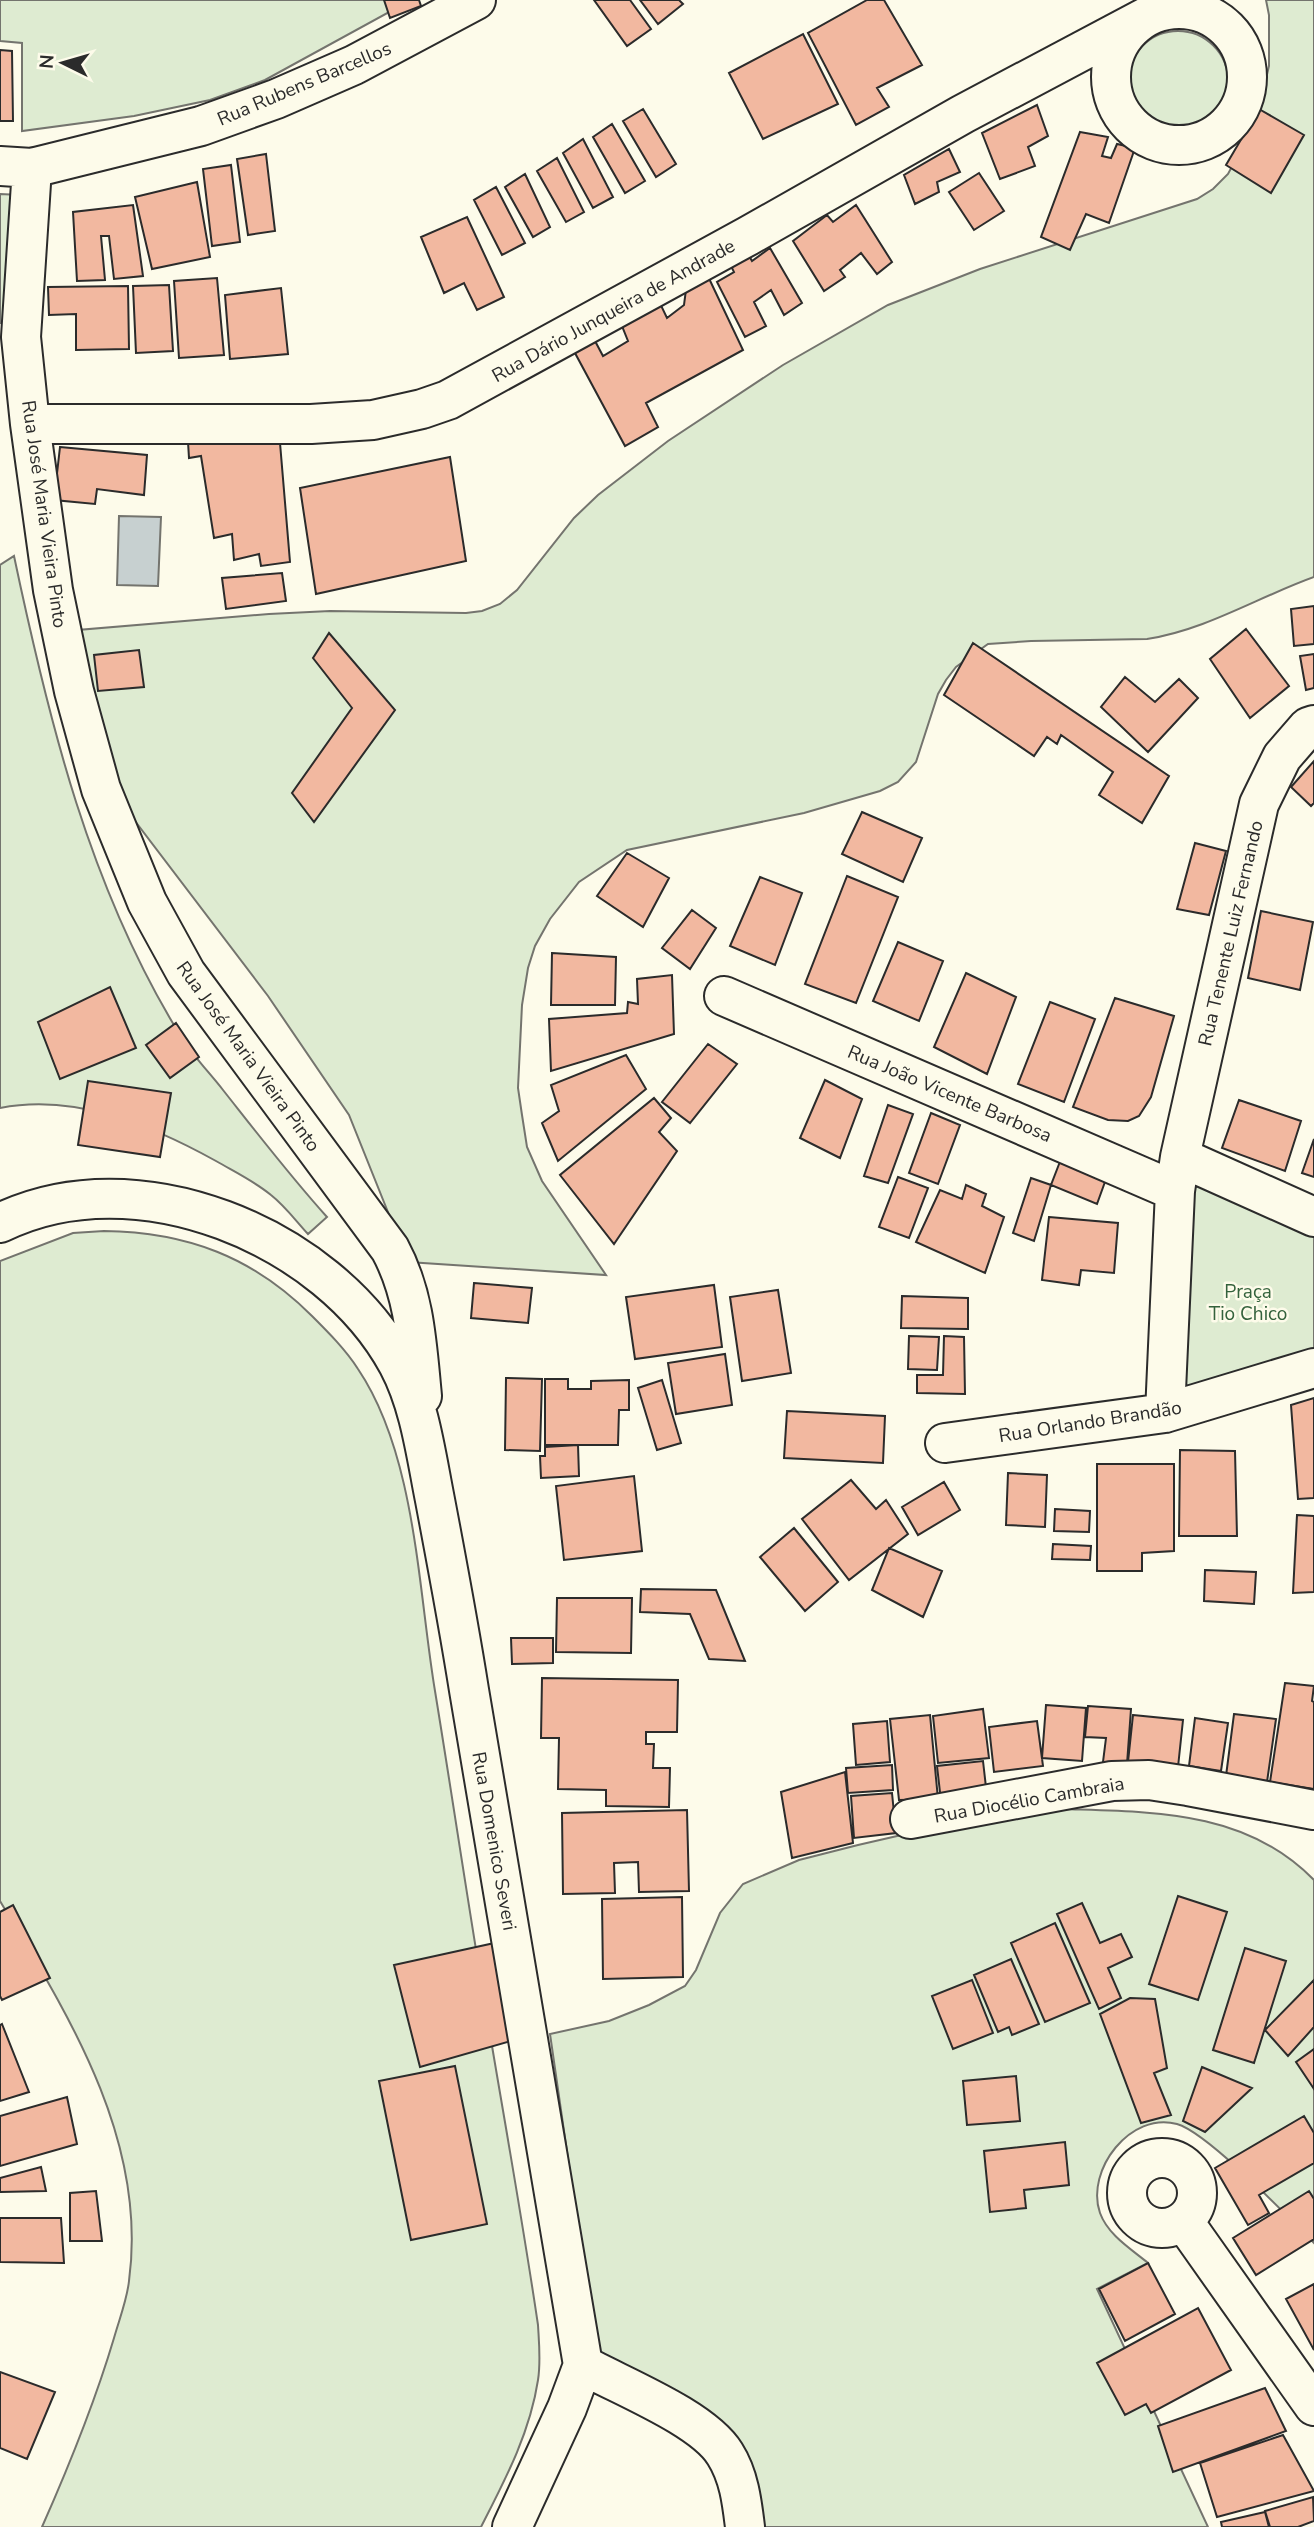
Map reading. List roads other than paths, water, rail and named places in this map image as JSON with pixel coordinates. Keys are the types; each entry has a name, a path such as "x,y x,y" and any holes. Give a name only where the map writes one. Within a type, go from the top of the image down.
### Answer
{"street":[{"name":"Rua Rubens Barcellos","path":"16,167 201,126 276,99 391,47 477,0"},
{"name":"Rua Dário Junqueira de Andrade","path":"30,424 311,424 373,420 448,400 748,236 963,114 1146,17"},
{"name":"Rua José Maria Vieira Pinto","path":"16,167 11,338 30,424 53,590 74,691 101,789 147,902 186,973 397,1261 411,1303 431,1478"},
{"name":"Rua Tenente Luiz Fernando","path":"1178,1174 1259,804 1282,757 1308,727 1314,725"},
{"name":"Rua João Vicente Barbosa","path":"724,996 1178,1174 1314,1217"},
{"path":"1165,1413 1178,1174"},
{"name":"Rua Domenico Severi","path":"0,1223 33,1209 66,1200 112,1199 161,1204 231,1222 256,1233 309,1265 335,1286 374,1327 400,1368 410,1391 431,1478 458,1620 583,2365"},
{"path":"335,1286 356,1294 366,1292 374,1286 379,1267 373,1226"},
{"name":"Rua Orlando Brandão","path":"946,1443 1165,1413 1314,1368"},
{"name":"Rua Diocélio Cambraia","path":"910,1819 1112,1781 1149,1780 1314,1810"},
{"path":"1184,2222 1314,2406"},
{"path":"512,2527 583,2365 682,2417 699,2427 715,2442 724,2452 735,2476 745,2527"}],"park label":[{"name":"Praça Tio Chico","path":"1248,1302"}]}
